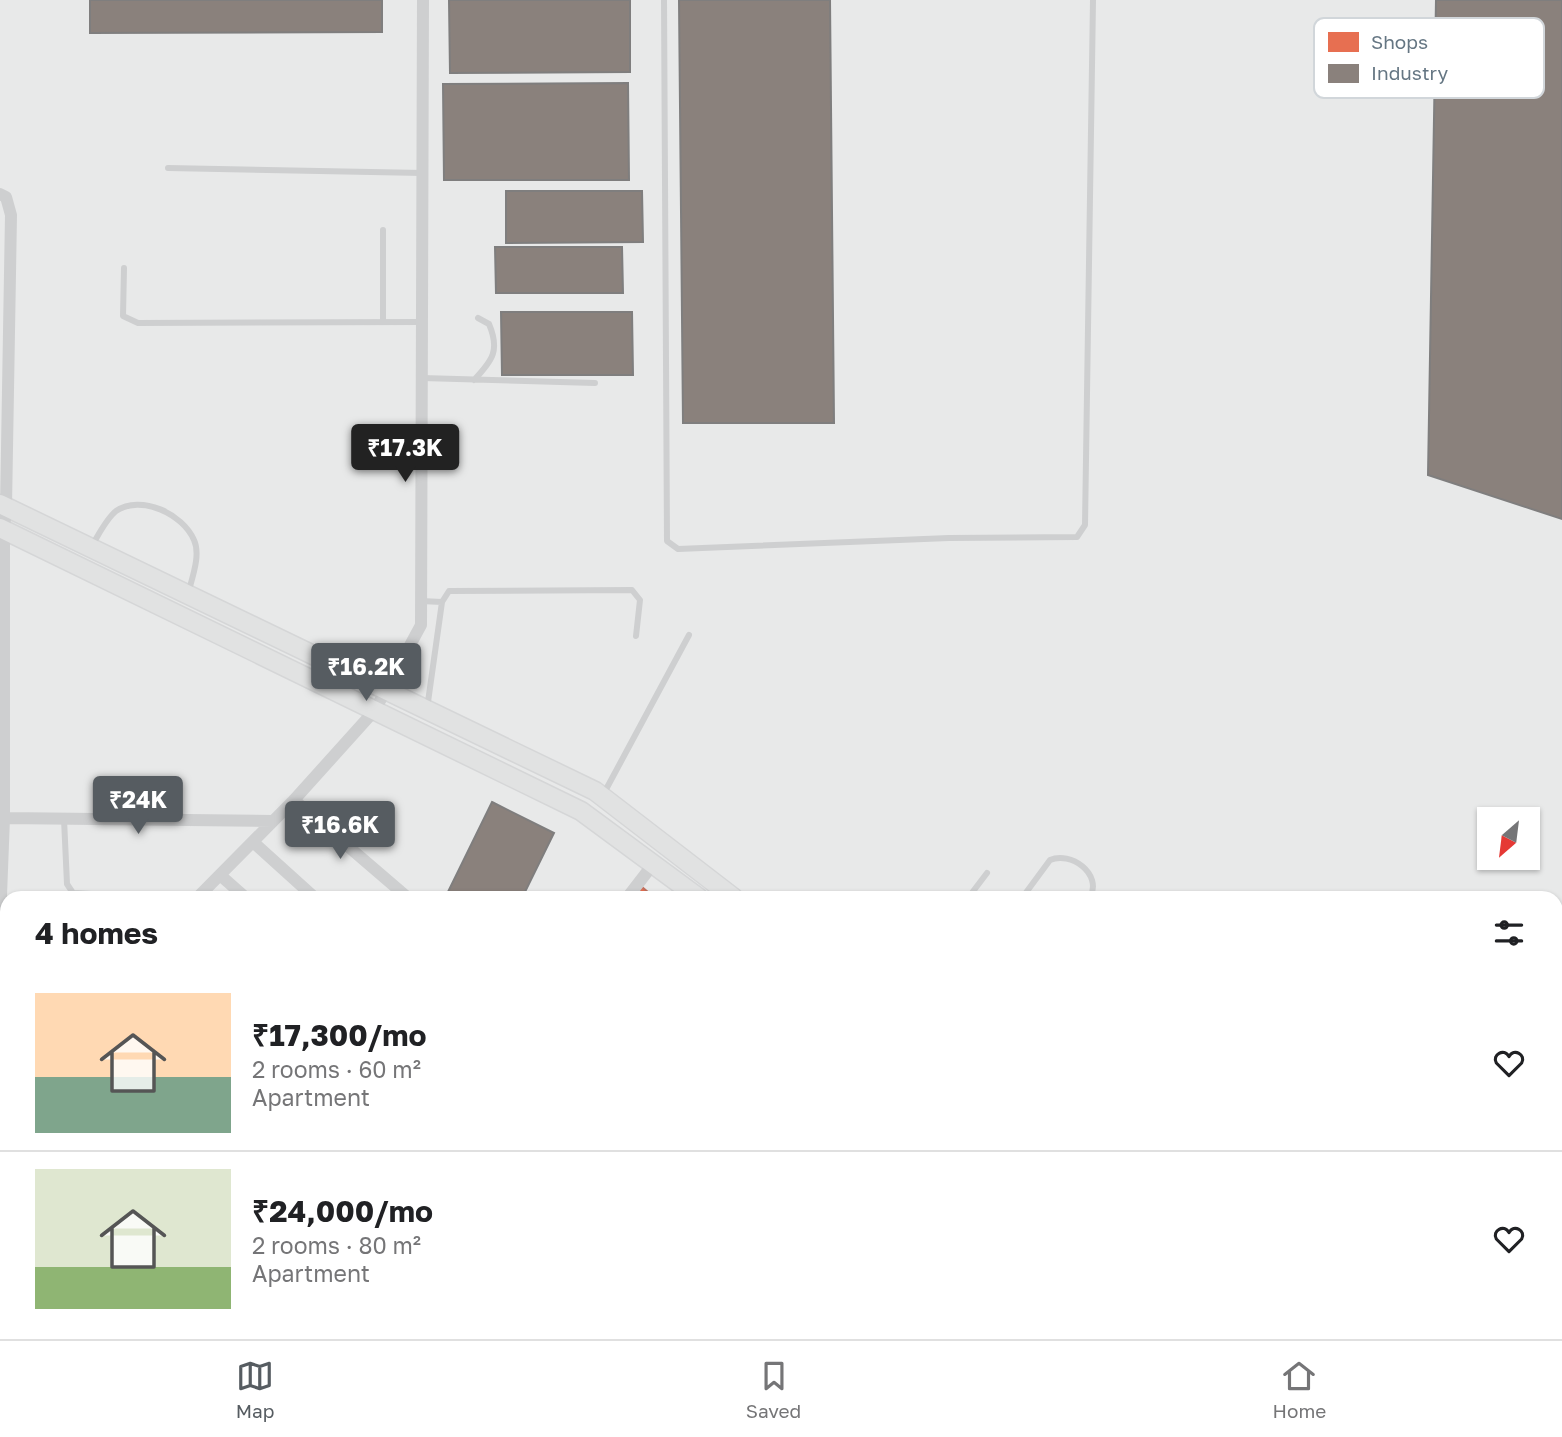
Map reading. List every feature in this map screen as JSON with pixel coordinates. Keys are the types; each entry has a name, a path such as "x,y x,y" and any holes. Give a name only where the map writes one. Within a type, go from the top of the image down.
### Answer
{"main road":[{"path":"3,506 602,797 725,891"},
{"path":"2,529 580,811 690,891"}],"street":[{"path":"204,891 294,800 375,710 421,625 423,0"},
{"path":"0,194 6,197 11,215 2,529 4,818 1,891"},
{"path":"294,800 400,891"},
{"path":"4,818 273,821"},
{"path":"253,842 307,891"},
{"path":"632,891 654,863"},
{"path":"220,874 238,891"}],"lane":[{"path":"664,0 667,541 678,549 949,538 1077,537 1085,525 1093,0"},
{"path":"168,168 422,173"},
{"path":"383,230 383,322"},
{"path":"124,268 123,316 138,323 422,321"},
{"path":"474,380 491,361 495,349 495,337 489,324 478,318"},
{"path":"422,378 595,383"},
{"path":"90,548 113,513 125,506 147,505 179,519 195,541 195,566 188,596"},
{"path":"427,710 442,601 449,591 632,590 640,600 636,636"},
{"path":"421,601 442,601"},
{"path":"602,797 689,635"},
{"path":"64,819 67,884 72,891"},
{"path":"1027,891 1050,860 1056,858 1070,860 1092,876 1094,891"},
{"path":"973,891 987,873"}],"shaded area":[{"path":"0,0 1562,0 1562,891 0,891"}],"building: Industry":[{"path":"90,0 382,0 382,32 90,33"},
{"path":"449,0 630,0 630,72 450,73"},
{"path":"679,0 830,0 834,423 683,423"},
{"path":"1436,0 1562,0 1562,519 1428,475 1434,98 1544,98 1544,18 1436,18"},
{"path":"628,83 629,180 444,180 443,84"},
{"path":"506,191 642,191 643,242 506,243"},
{"path":"495,247 622,247 623,293 496,293"},
{"path":"501,312 632,312 633,375 502,375"},
{"path":"492,802 554,833 525,891 448,891"}]}
